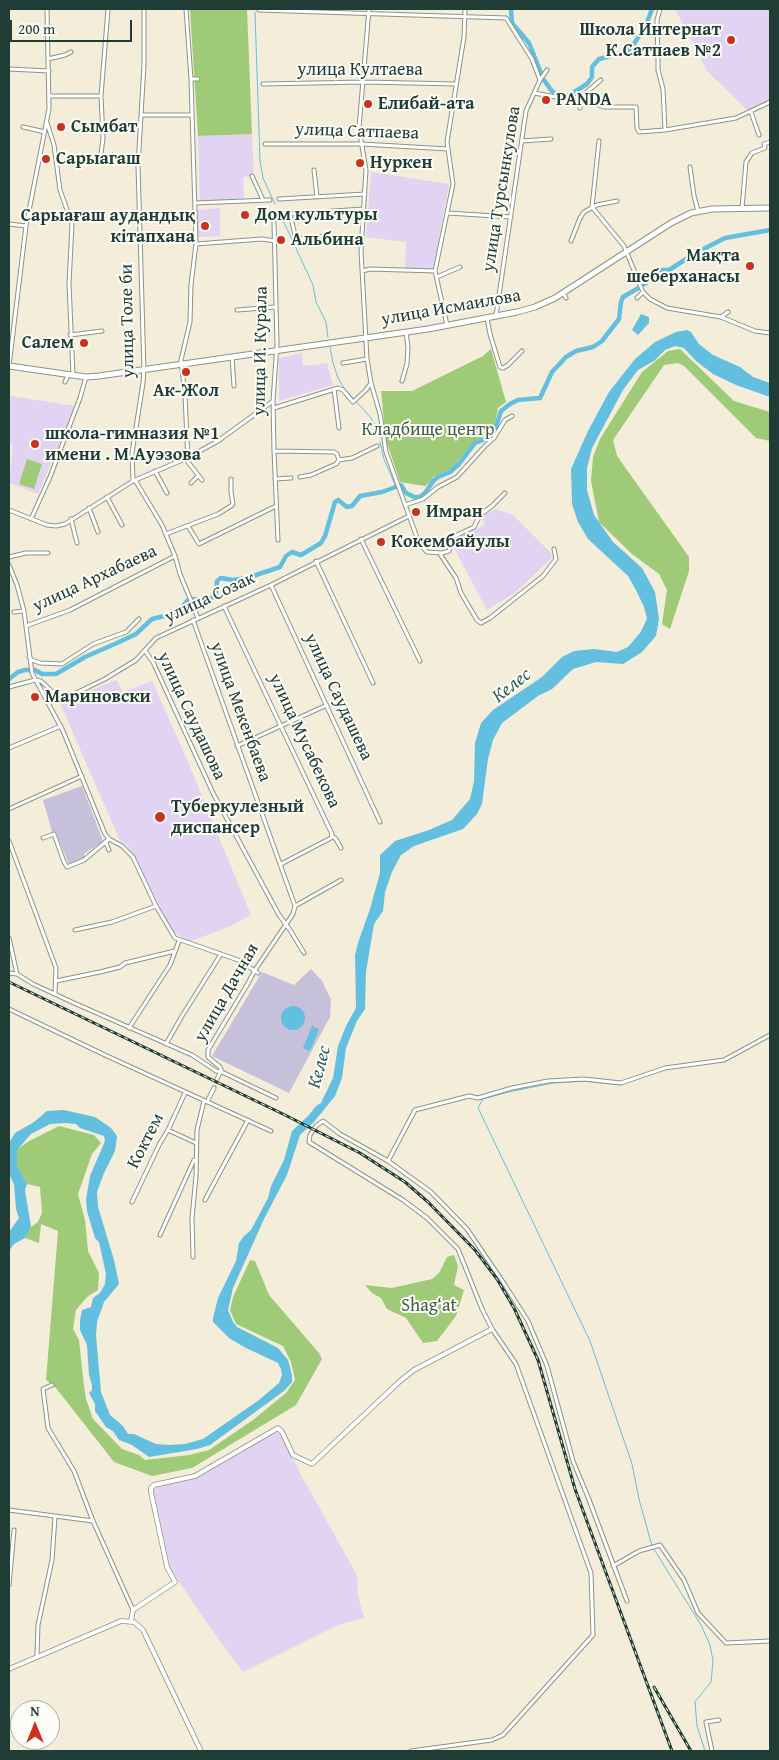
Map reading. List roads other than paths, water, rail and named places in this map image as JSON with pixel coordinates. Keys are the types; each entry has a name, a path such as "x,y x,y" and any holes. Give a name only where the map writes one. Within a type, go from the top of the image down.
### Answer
{"main road":[{"name":"улица Исмаилова","path":"9,366 86,376 144,370 447,326 487,318 535,307 564,296 671,223 698,211 770,208"}],"street":[{"path":"9,366 26,226 47,122 50,96 47,9"},
{"path":"100,162 103,138 101,96 108,9"},
{"name":"улица Толе би","path":"134,481 132,453 144,370 141,334 138,166 145,46 144,9"},
{"path":"186,9 191,79 196,244 191,285 190,318 181,364 188,464 202,480"},
{"path":"369,9 359,128 366,161 361,232 362,271 367,359 371,383 380,414 386,452 421,547 427,552 440,553 449,551 453,537 474,526 480,515 506,493"},
{"path":"447,326 438,277 435,271 453,184 448,149 448,132 464,37 465,9"},
{"path":"660,9 657,16 658,70 663,89 665,130"},
{"path":"259,10 506,18 527,49 540,80"},
{"path":"48,59 71,52"},
{"path":"9,70 49,71"},
{"name":"улица Турсынкулова","path":"496,316 526,111 540,80 547,70"},
{"path":"191,79 198,79"},
{"path":"534,93 562,99 582,96 601,80"},
{"name":"улица Култаева","path":"263,84 364,82 456,84"},
{"path":"50,96 101,96"},
{"path":"582,96 588,101 604,107 636,107 637,128 639,132 665,130 736,118 770,102"},
{"path":"580,108 582,96"},
{"path":"751,112 758,135"},
{"path":"142,115 192,115"},
{"path":"47,122 54,145 60,190 72,224 69,284 70,375 65,382"},
{"path":"23,127 45,132"},
{"path":"522,141 551,139"},
{"path":"599,141 592,207 624,246 643,292 650,299 667,308 721,317 755,331 770,334"},
{"path":"742,208 746,162 752,153 765,148 764,144 770,142"},
{"name":"улица Сатпаева","path":"265,144 362,144 448,149"},
{"path":"690,167 698,211"},
{"path":"314,170 317,197"},
{"path":"252,176 262,200"},
{"path":"279,199 365,194"},
{"path":"195,203 270,200"},
{"path":"571,241 582,215 592,207 617,201"},
{"path":"326,236 296,239 290,214 364,209"},
{"path":"448,213 511,217"},
{"name":"улица И. Курала","path":"274,223 276,350 273,401 278,540"},
{"path":"9,224 26,226"},
{"path":"196,244 262,239 275,241"},
{"path":"438,277 460,267"},
{"path":"362,271 370,269 435,271"},
{"path":"637,298 643,292"},
{"path":"237,310 276,307"},
{"path":"721,317 728,312"},
{"path":"487,318 492,349 502,368 508,365 522,350"},
{"path":"70,335 102,331"},
{"path":"402,381 407,364 408,346 406,332"},
{"path":"232,356 234,386"},
{"path":"343,363 367,359"},
{"path":"31,519 50,477 80,398 86,376"},
{"path":"274,408 334,389 343,390 353,402 371,383"},
{"path":"334,389 339,428"},
{"path":"9,510 52,526 62,525 134,481 218,442 273,401"},
{"path":"405,505 423,499 457,477 494,438 506,420 512,416"},
{"path":"300,477 311,475 336,464 339,460 352,458 377,446"},
{"path":"274,451 334,452 339,460"},
{"path":"155,471 167,493"},
{"path":"191,483 198,476"},
{"path":"275,479 291,478"},
{"path":"165,534 218,514 231,506 233,504 231,492 232,479"},
{"path":"134,481 154,510 175,556 198,618"},
{"path":"226,490 231,492"},
{"path":"38,502 39,493"},
{"path":"107,497 122,524"},
{"path":"188,526 199,544 276,506"},
{"path":"89,508 98,532"},
{"name":"улица Созак","path":"35,680 41,681 63,701 136,660 156,638 271,585 409,516"},
{"path":"71,519 77,543"},
{"path":"361,539 420,661"},
{"path":"440,553 452,572 461,593 477,620 481,623 490,618 545,574 556,559 554,549"},
{"path":"9,557 26,553 48,553"},
{"name":"улица Архабаева","path":"26,626 70,610 175,556"},
{"path":"316,561 373,683"},
{"path":"9,565 24,611 32,673 61,726 105,834 109,850"},
{"name":"улица Саудашева","path":"271,585 380,822"},
{"name":"улица Мусабекова","path":"224,606 332,836 281,864"},
{"path":"14,612 24,611"},
{"path":"29,657 40,663 62,664 93,644 126,632 139,620"},
{"name":"улица Мекенбаева","path":"193,620 295,906"},
{"name":"улица Саудашова","path":"145,651 153,662 213,793 285,924 304,953"},
{"path":"9,687 35,680"},
{"path":"237,746 327,705"},
{"path":"9,748 61,726"},
{"path":"9,809 82,776"},
{"path":"43,838 54,834 67,867 84,860 107,841"},
{"path":"332,836 341,848"},
{"path":"9,841 52,956 56,972 55,993"},
{"path":"107,841 122,846 134,858 156,906 173,936 179,940 238,960 258,973"},
{"path":"285,924 293,914 295,906 341,880"},
{"path":"75,930 112,922 156,906"},
{"name":"улица Дачная","path":"221,1072 220,1067 208,1057 208,1052 255,970 285,924"},
{"path":"9,938 17,974"},
{"path":"129,1028 170,965 179,940"},
{"path":"56,981 120,967 125,963 175,951"},
{"path":"166,1044 221,954"},
{"path":"9,973 17,974 33,984 74,1003 192,1055 221,1072 276,1098"},
{"path":"9,1009 185,1093 272,1131"},
{"path":"388,1162 415,1110 468,1096 478,1098 512,1088 548,1081 584,1079 621,1083 665,1068 724,1060 770,1035"},
{"path":"217,1079 221,1072"},
{"path":"193,1257 192,1218 196,1176 197,1130 206,1102 214,1088"},
{"name":"Коктем","path":"132,1202 185,1093"},
{"path":"205,1200 248,1120"},
{"path":"410,1751 492,1740 503,1735 593,1635 591,1573 516,1364 492,1329 458,1249 427,1218 404,1200 309,1142 310,1135 316,1126 323,1121 340,1134 388,1162 431,1192 466,1229 528,1321 547,1366 573,1461 626,1601"},
{"path":"168,1130 196,1143"},
{"path":"160,1235 196,1157"},
{"path":"133,1610 175,1582 167,1567 151,1492 151,1488 154,1485 195,1476 278,1428 282,1432 293,1455 312,1464 398,1382 414,1370 492,1329"},
{"path":"52,1386 43,1388 48,1428 74,1471 93,1521 133,1610 131,1621"},
{"path":"9,1510 93,1521"},
{"path":"37,1656 38,1626 52,1560 55,1517"},
{"path":"9,1585 14,1530"},
{"path":"612,1566 639,1551 660,1545 684,1580 698,1613 726,1643 770,1641"},
{"path":"9,1669 121,1621 131,1621 138,1624 142,1630 201,1751"},
{"path":"712,1751 706,1722 719,1720"}],"water":[{"path":"641,314 649,317 649,323 638,335 632,330"},
{"name":"Келес","path":"687,330 691,332 699,344 713,355 740,367 753,377 770,383 770,397 736,385 713,374 696,361 684,348 675,346 665,350 654,361 638,370 623,390 592,448 587,468 587,490 594,515 613,542 642,568 655,592 659,619 656,636 642,652 623,664 596,662 573,669 552,689 538,696 502,723 493,740 488,759 482,804 477,814 463,829 414,846 401,855 392,872 385,892 383,911 374,924 366,972 365,1009 357,1021 346,1048 342,1078 335,1096 314,1122 300,1135 287,1175 264,1219 233,1288 228,1310 237,1327 278,1348 288,1360 292,1382 284,1391 210,1445 149,1457 132,1445 119,1440 113,1431 106,1427 95,1411 95,1404 89,1393 92,1390 92,1385 89,1375 87,1345 80,1330 82,1310 91,1307 93,1298 100,1293 105,1284 106,1274 99,1242 95,1238 87,1211 86,1200 90,1176 105,1141 104,1136 80,1128 76,1124 50,1124 31,1134 17,1150 17,1165 27,1184 25,1190 31,1227 25,1238 14,1244 9,1251 9,1232 19,1218 16,1209 14,1184 9,1174 9,1143 15,1133 34,1122 47,1111 64,1110 95,1117 111,1128 117,1136 115,1151 97,1192 98,1207 119,1284 104,1302 97,1322 96,1335 101,1392 110,1415 123,1426 128,1434 134,1434 156,1444 169,1445 185,1444 203,1439 259,1400 279,1383 282,1375 278,1363 229,1338 213,1322 213,1318 218,1298 236,1261 239,1243 251,1230 268,1198 271,1186 284,1160 292,1131 321,1103 333,1078 338,1046 356,1008 355,955 380,873 380,855 395,841 452,820 470,799 474,781 475,743 481,723 493,710 542,677 562,657 574,651 594,649 617,652 628,647 640,633 647,619 636,590 628,576 588,539 578,522 572,504 571,469 588,431 609,392 635,359 655,342 676,332"},
{"path":"293,1006 302,1009 305,1018 302,1027 293,1030 284,1027 281,1018 284,1009"},
{"path":"312,1026 319,1029 310,1051 303,1048"}],"waterway":[{"path":"511,9 512,23 529,43 541,73"},
{"path":"544,80 557,95 568,96 587,84 592,77 592,67 599,59 626,52 632,47 646,25 652,9"},
{"path":"255,12 260,161 263,178 275,204"},
{"path":"281,216 313,285 316,302 326,322 328,337"},
{"path":"642,285 646,283 652,274 659,270 669,270 725,238 770,230"},
{"path":"9,679 18,672 25,670 35,670 42,674 56,674 85,657 136,634 152,619 177,613 188,600 212,598 216,593 217,581 221,578 233,580 247,578 280,567 286,556 292,552 301,555 321,543 325,536 335,502 338,500 347,507 352,506 360,496 382,492 401,485 406,493 414,497 420,497 434,480 450,472 459,464 475,443 488,438 495,430 501,411 518,400 540,398 552,372 566,357 576,351 593,347 602,341 619,319 623,297 640,287"},
{"path":"330,347 338,378 344,388 371,418 378,430"},
{"path":"380,442 384,459 396,487"},
{"path":"621,1085 584,1081 553,1083 483,1099 478,1108 590,1341 632,1464 652,1546 701,1625 710,1645 713,1661 711,1682 695,1702 697,1726 705,1751"}],"tunnel":[{"path":"214,1088 217,1079"}],"railway":[{"path":"9,982 360,1153 405,1182 428,1202 475,1250 497,1279 514,1308 538,1360 575,1489 672,1751"},
{"path":"654,1687 691,1751"}],"place":[{"name":"Школа Интернат К.Сатпаев №2","path":"731,40"},
{"name":"PANDA","path":"546,100"},
{"name":"Елибай-ата","path":"368,104"},
{"name":"Сымбат","path":"61,127"},
{"name":"Сарыагаш","path":"46,159"},
{"name":"Нуркен","path":"360,163"},
{"name":"Дом культуры","path":"245,215"},
{"name":"Сарыағаш аудандық кітапхана","path":"205,226"},
{"name":"Альбина","path":"281,240"},
{"name":"Мақта шеберханасы","path":"750,266"},
{"name":"Салем","path":"84,343"},
{"name":"Ак-Жол","path":"186,372"},
{"name":"школа-гимназия №1 имени . М.Ауэзова","path":"35,444"},
{"name":"Имран","path":"416,512"},
{"name":"Кокембайулы","path":"381,542"},
{"name":"Мариновски","path":"35,697"},
{"name":"Туберкулезный диспансер","path":"160,817"}],"park label":[{"name":"Кладбище центр","path":"428,430"},
{"name":"Shag‘at","path":"429,1306"}]}
